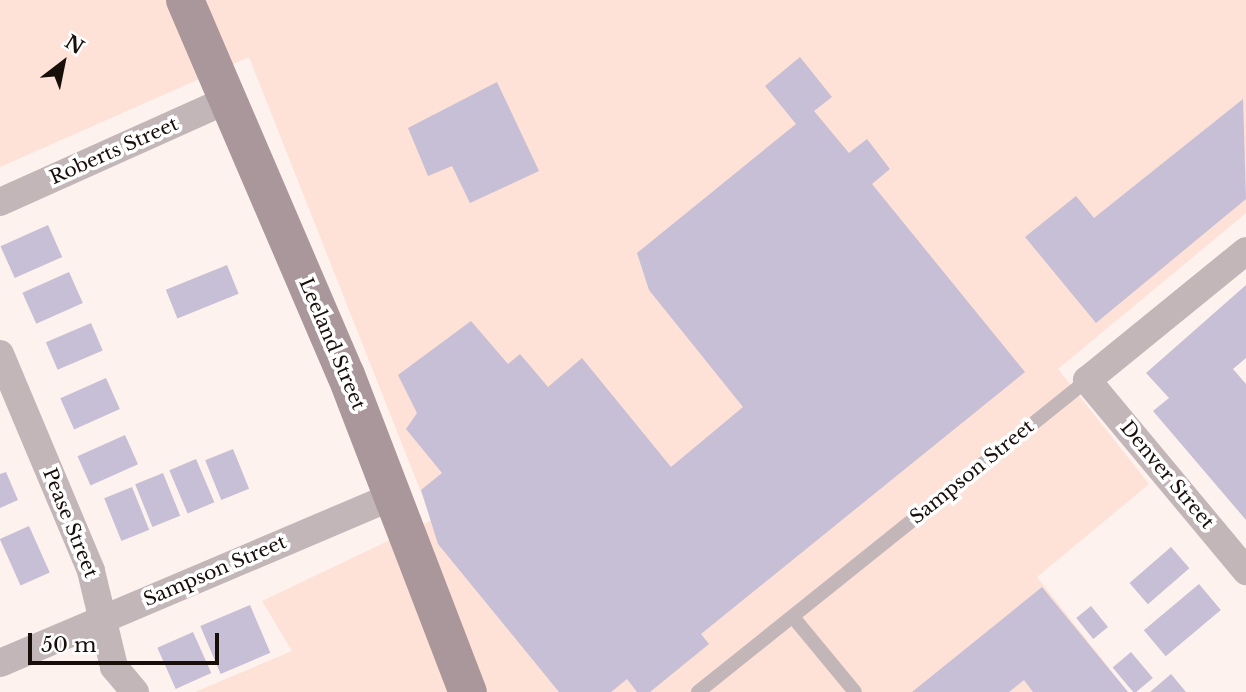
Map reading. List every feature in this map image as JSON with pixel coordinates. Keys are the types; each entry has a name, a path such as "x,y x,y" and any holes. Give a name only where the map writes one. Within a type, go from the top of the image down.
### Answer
{"main road":[{"name":"Leeland Street","path":"185,0 393,496 467,692"}],"street":[{"name":"Roberts Street","path":"0,202 227,100"},
{"name":"Sampson Street","path":"1087,380 1246,251"},
{"name":"Pease Street","path":"0,357 92,571 114,667 135,692"},
{"name":"Denver Street","path":"1087,380 1246,571"},
{"name":"Sampson Street","path":"0,663 393,496"}],"lane":[{"name":"Sampson Street","path":"698,692 1087,380"},
{"path":"793,617 855,692"}],"shaded area":[{"path":"0,0 1246,0 1246,213 1058,369 1149,484 1037,577 1128,692 195,692 292,651 262,601 432,520 249,57 0,167"}],"building":[{"path":"800,57 832,97 814,111 849,153 867,139 890,169 872,184 1025,372 701,634 709,644 650,692 637,692 627,679 611,692 559,692 438,544 421,490 442,473 406,429 417,413 398,375 471,321 508,364 520,354 548,387 582,358 671,467 743,407 649,290 637,253 796,124 765,86"},
{"path":"497,82 539,171 470,203 452,166 428,176 408,128"},
{"path":"1243,99 1246,199 1096,323 1025,237 1076,196 1094,218"},
{"path":"48,225 62,257 15,278 0,246"},
{"path":"227,265 239,294 177,318 166,290"},
{"path":"69,272 83,303 36,324 22,293"},
{"path":"1246,285 1246,358 1233,369 1246,384 1246,520 1153,411 1169,398 1146,373"},
{"path":"91,323 103,351 58,370 46,342"},
{"path":"106,378 120,409 74,429 60,398"},
{"path":"125,435 138,464 91,485 77,456"},
{"path":"233,449 249,489 221,500 205,460"},
{"path":"196,459 214,502 188,514 169,470"},
{"path":"6,472 18,500 0,508 0,474"},
{"path":"163,473 180,516 152,527 135,484"},
{"path":"132,487 149,530 121,541 104,498"},
{"path":"29,526 50,573 21,586 0,539"},
{"path":"1171,547 1189,568 1148,604 1129,583"},
{"path":"1199,584 1221,610 1166,656 1144,630"},
{"path":"1042,587 1128,692 1033,692 1024,680 1009,692 912,692"},
{"path":"250,605 270,653 221,674 200,626"},
{"path":"1091,606 1108,627 1093,639 1076,618"},
{"path":"193,632 211,673 176,689 157,648"},
{"path":"1131,652 1153,678 1133,692 1113,667"},
{"path":"1171,674 1186,692 1150,692"}]}
